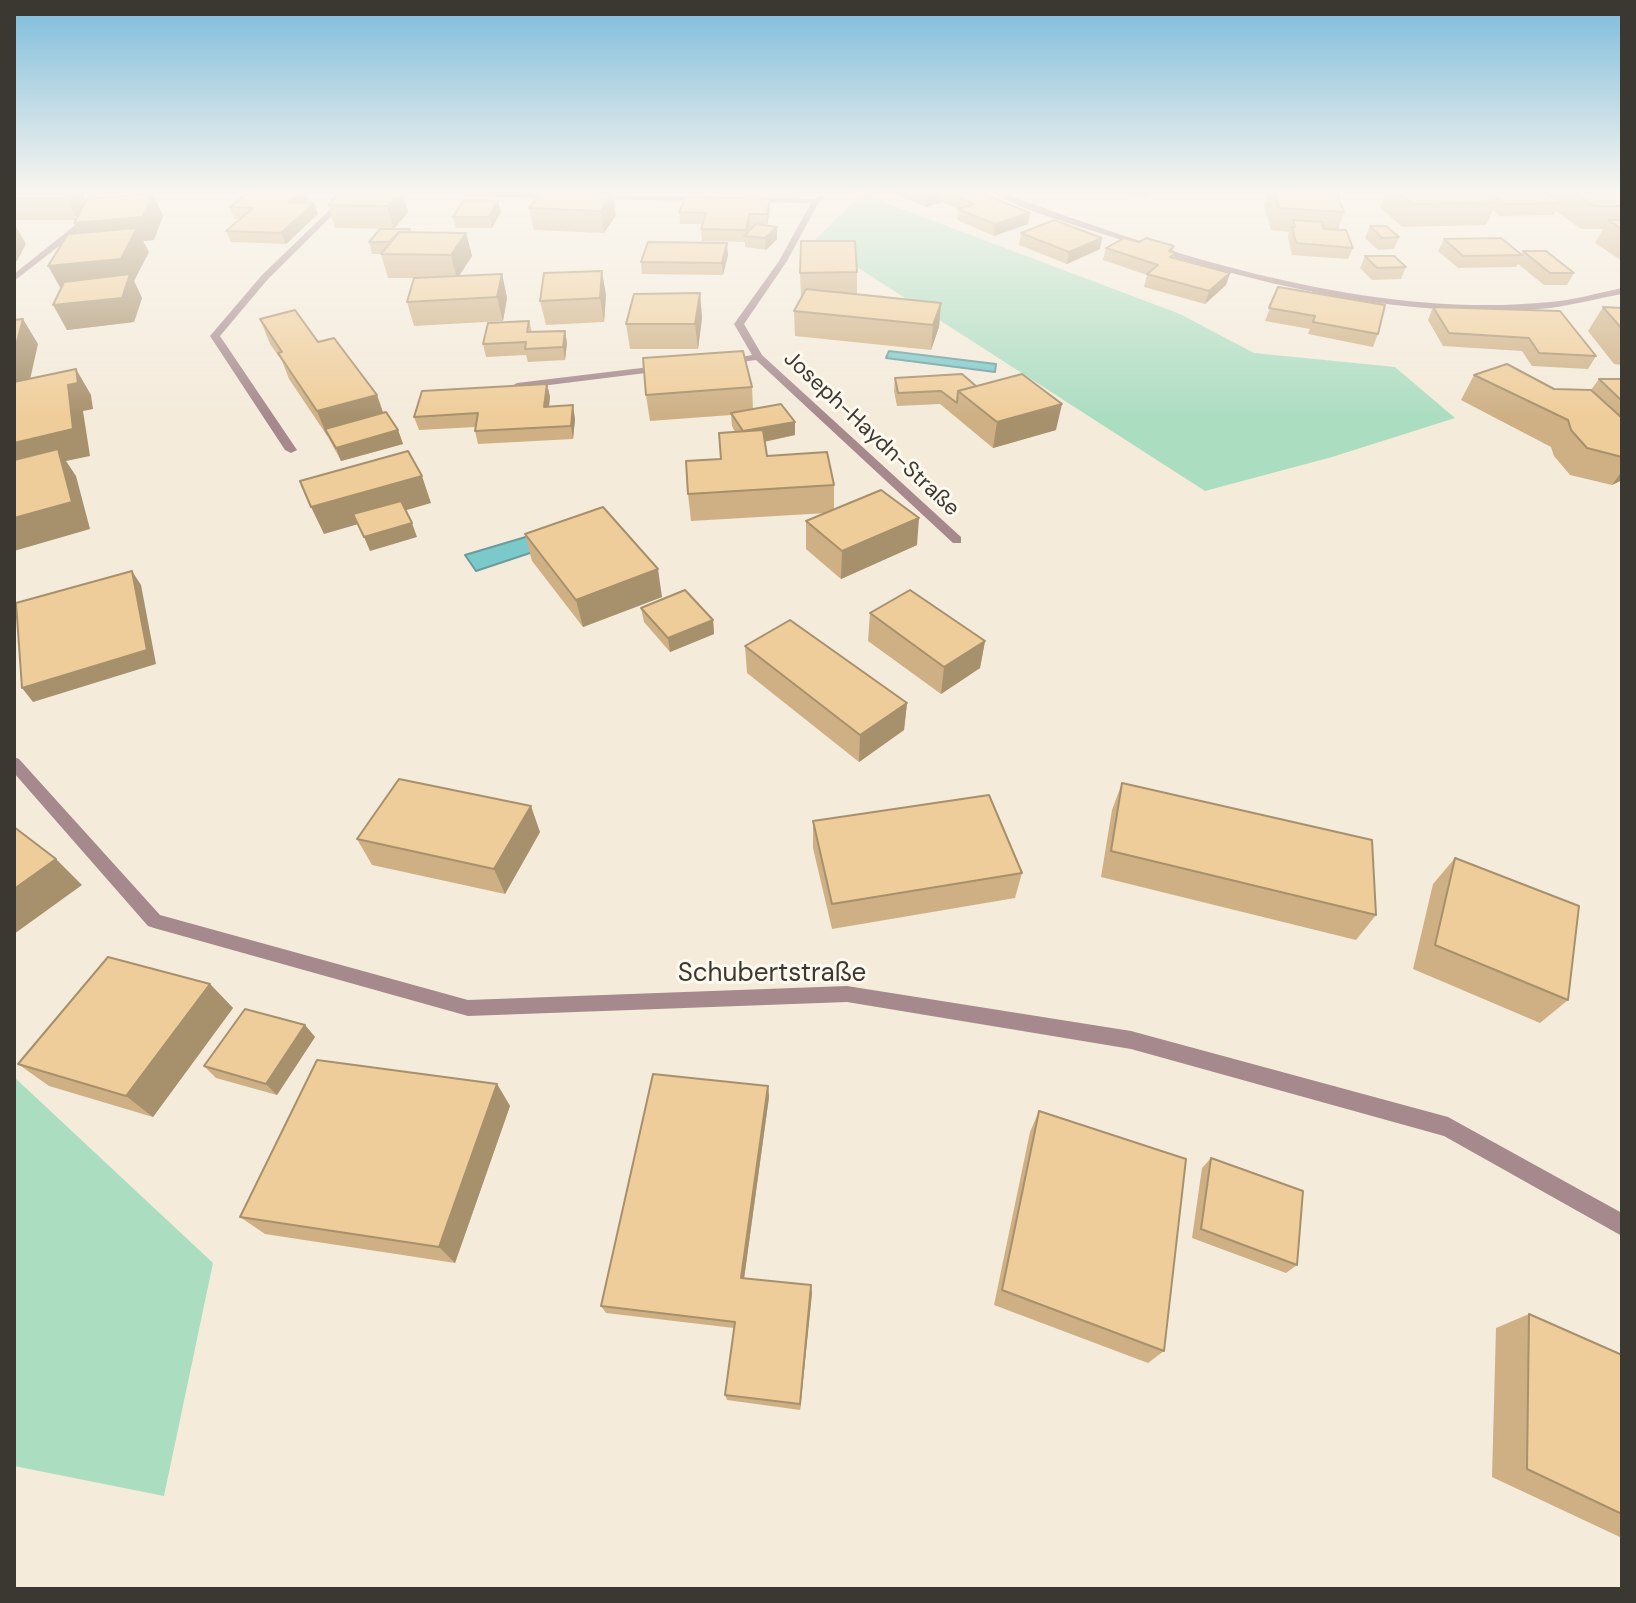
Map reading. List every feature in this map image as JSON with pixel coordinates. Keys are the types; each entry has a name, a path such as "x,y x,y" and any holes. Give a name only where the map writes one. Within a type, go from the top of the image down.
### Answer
{"street":[{"path":"273,269 215,336 291,450"},
{"name":"Joseph-Haydn-Straße","path":"778,269 739,324 758,357 957,540"},
{"path":"1228,269 1348,294 1438,305 1518,309 1589,301 1622,291"},
{"name":"Joseph-Haydn-Straße","path":"713,362 758,357"},
{"path":"517,386 683,366"},
{"name":"Schubertstraße","path":"14,763 154,921 468,1008 847,994 1131,1040 1448,1127 1622,1225"}],"green space":[{"path":"860,269 1060,269 1180,314 1254,353 1395,367 1455,418 1332,457 1205,491"},
{"path":"14,1077 213,1263 164,1496 14,1466"}],"water":[{"path":"889,351 996,364 995,372 886,358"},
{"path":"529,536 539,550 476,571 465,555"}],"building":[{"path":"800,269 857,269 857,272 800,273"},
{"path":"1153,269 1214,269 1230,273 1209,291 1147,274"},
{"path":"1545,269 1569,269 1574,273 1550,273"},
{"path":"602,271 600,298 540,301 544,273"},
{"path":"130,274 122,298 53,305 64,282"},
{"path":"502,274 497,297 407,302 414,278"},
{"path":"1278,287 1385,305 1378,334 1313,322 1315,316 1269,308"},
{"path":"806,289 941,303 933,325 794,311"},
{"path":"700,293 695,324 626,324 634,294"},
{"path":"1433,307 1560,311 1596,356 1539,353 1529,338 1449,333"},
{"path":"1603,307 1622,308 1622,329"},
{"path":"295,310 318,342 334,338 377,395 317,411 278,353 282,352 260,319"},
{"path":"23,319 14,353 14,320"},
{"path":"529,321 527,332 565,331 563,347 525,349 526,342 483,344 488,323"},
{"path":"743,351 752,387 646,395 643,358"},
{"path":"1507,364 1554,389 1591,390 1622,418 1622,457 1587,448 1571,430 1568,420 1474,375"},
{"path":"76,369 78,383 68,385 73,429 14,443 14,382"},
{"path":"962,374 976,386 958,391 957,403 941,391 898,393 895,378"},
{"path":"1022,374 1062,404 997,422 958,391"},
{"path":"1599,379 1622,379 1622,401"},
{"path":"547,384 544,407 573,405 571,426 475,431 478,413 414,417 422,391"},
{"path":"781,404 795,422 743,431 731,413"},
{"path":"386,412 398,430 336,448 325,429"},
{"path":"763,430 767,456 827,452 834,485 688,494 686,461 721,459 719,433"},
{"path":"58,449 72,502 14,518 14,460"},
{"path":"408,451 422,476 311,507 300,481"},
{"path":"881,490 919,518 842,551 806,521"},
{"path":"401,501 412,523 364,537 353,514"},
{"path":"603,507 658,569 576,600 525,534"},
{"path":"132,571 147,650 22,688 16,603"},
{"path":"685,590 713,620 668,638 641,608"},
{"path":"910,590 985,641 944,667 870,613"},
{"path":"790,620 907,703 860,735 745,646"},
{"path":"399,779 531,806 494,869 357,839"},
{"path":"1122,783 1372,840 1376,915 1111,851"},
{"path":"989,795 1022,873 832,904 813,821"},
{"path":"14,827 56,859 14,889"},
{"path":"1455,858 1579,906 1568,1000 1435,945"},
{"path":"108,957 210,984 126,1096 18,1064"},
{"path":"245,1009 305,1025 266,1084 204,1066"},
{"path":"317,1060 497,1084 439,1247 240,1217"},
{"path":"653,1074 768,1086 741,1278 811,1285 800,1404 725,1395 735,1322 601,1306"},
{"path":"1039,1111 1186,1159 1164,1351 1002,1290"},
{"path":"1211,1158 1303,1191 1297,1265 1201,1229"},
{"path":"1529,1314 1622,1355 1622,1514 1527,1469"}]}
